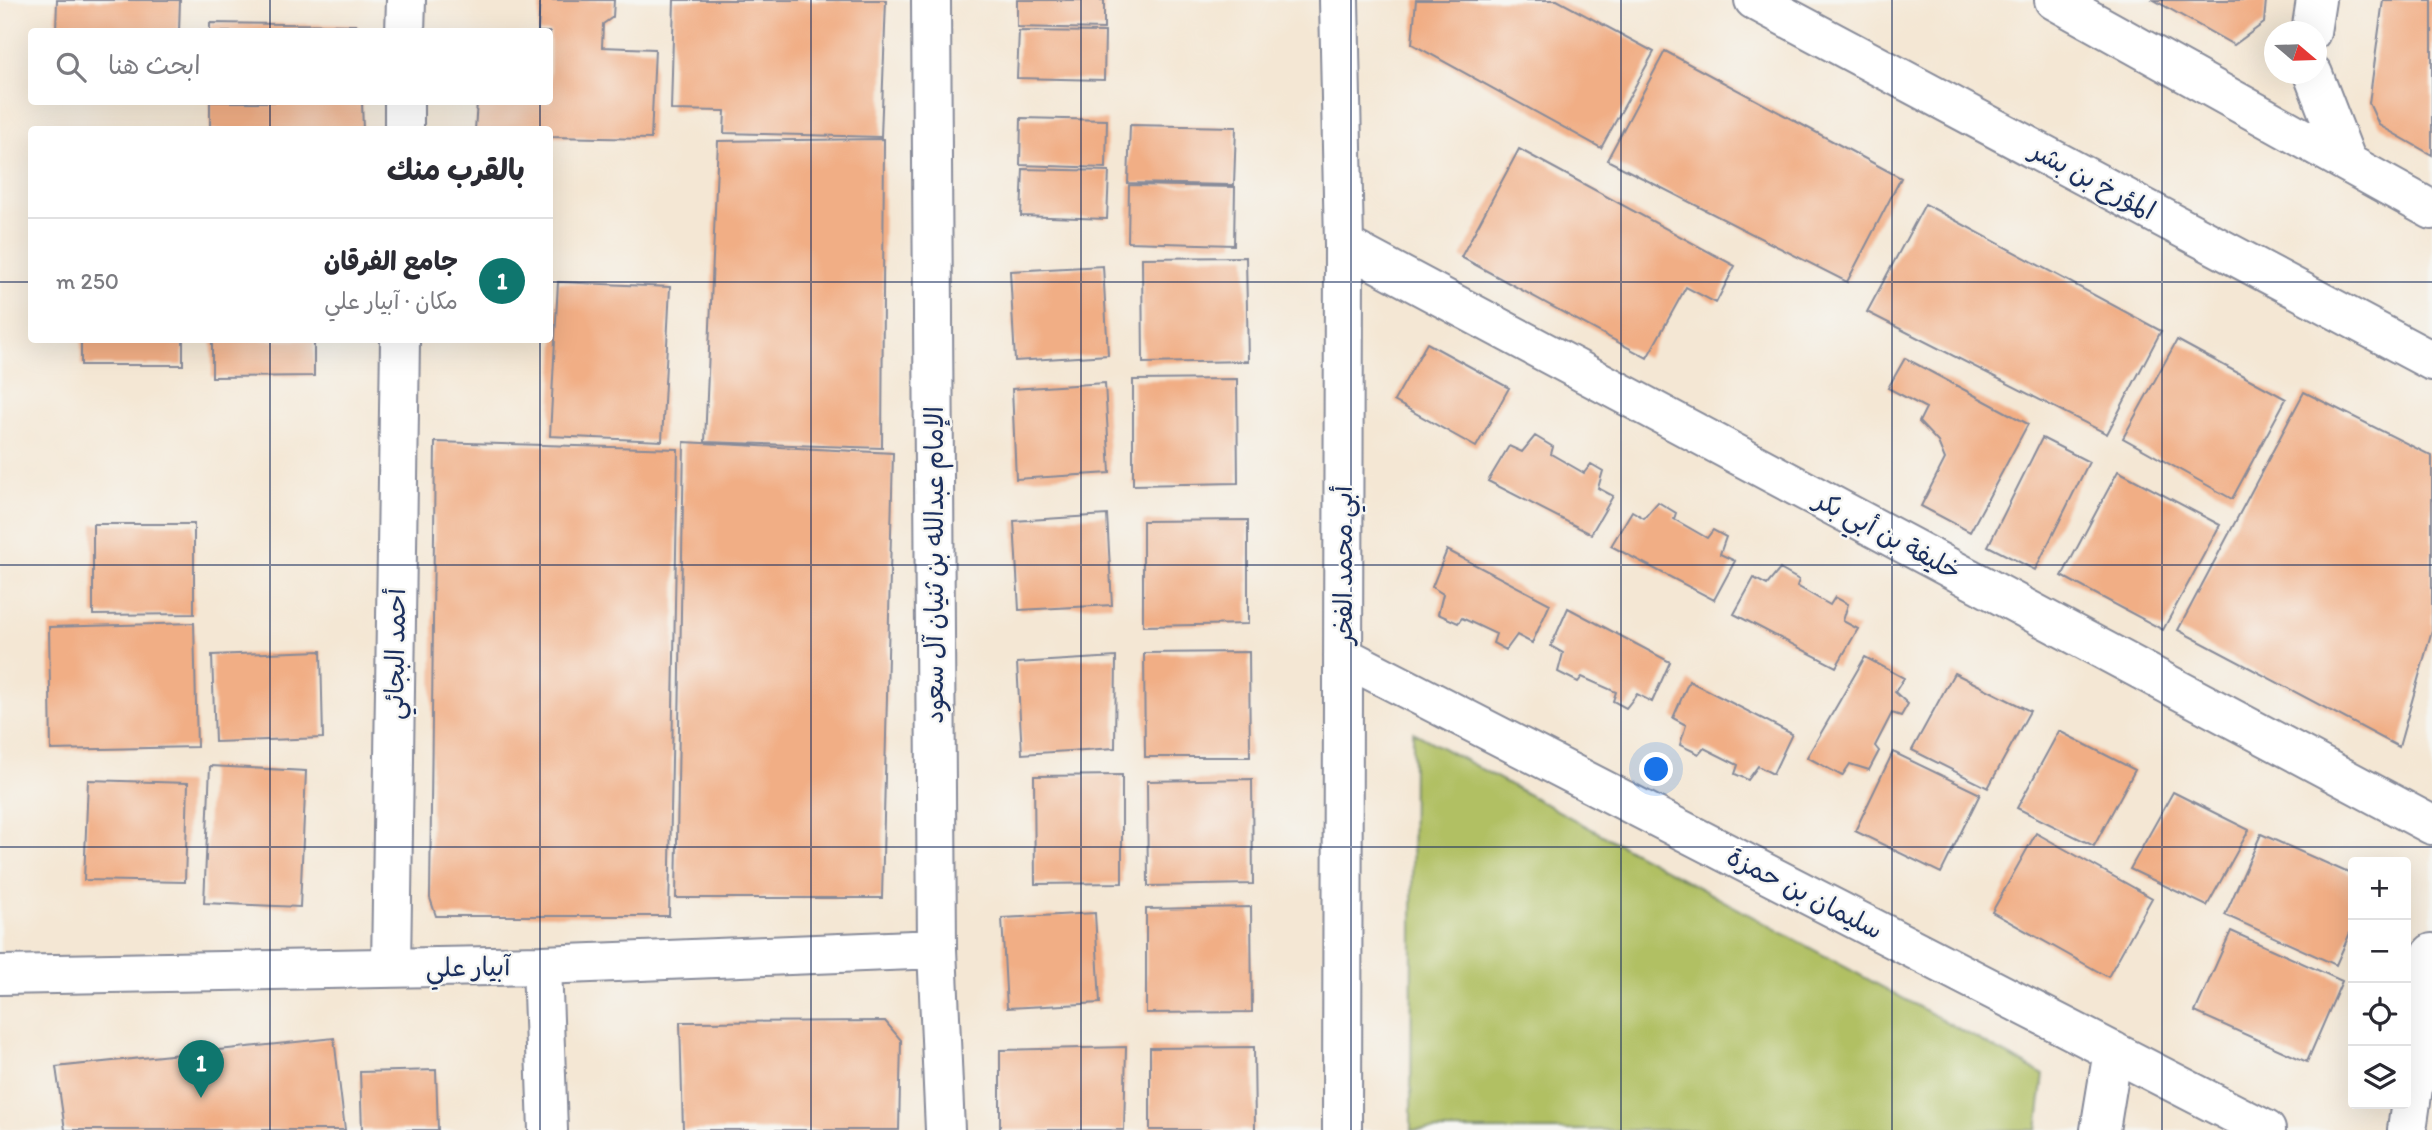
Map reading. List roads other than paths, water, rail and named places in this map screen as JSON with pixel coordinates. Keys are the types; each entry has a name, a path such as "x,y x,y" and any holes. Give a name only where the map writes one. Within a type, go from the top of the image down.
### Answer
{"street":[{"path":"405,28 406,0"},
{"name":"الإمام عبدالله بن ثنيان آل سعود","path":"931,0 937,949 945,1130"},
{"name":"أبي محمد الفخر","path":"1339,0 1344,245 1342,1130"},
{"name":"المؤرخ بن بشر","path":"1754,0 2432,361"},
{"path":"2054,0 2432,210"},
{"path":"2313,21 2316,0"},
{"path":"2318,84 2347,162"},
{"path":"404,105 404,126"},
{"name":"خليفة بن أبي بكر","path":"1344,245 2432,825"},
{"name":"أحمد البجائي","path":"391,968 400,343"},
{"name":"سليمان بن حمزة","path":"1343,656 2266,1130"},
{"name":"آبيار علي","path":"0,975 542,965 937,949"},
{"path":"2407,1130 2432,953"},
{"path":"542,965 548,1130"},
{"path":"2100,1130 2113,1051"}],"place":[{"name":"جامع الفرقان","path":"201,1098"}]}
